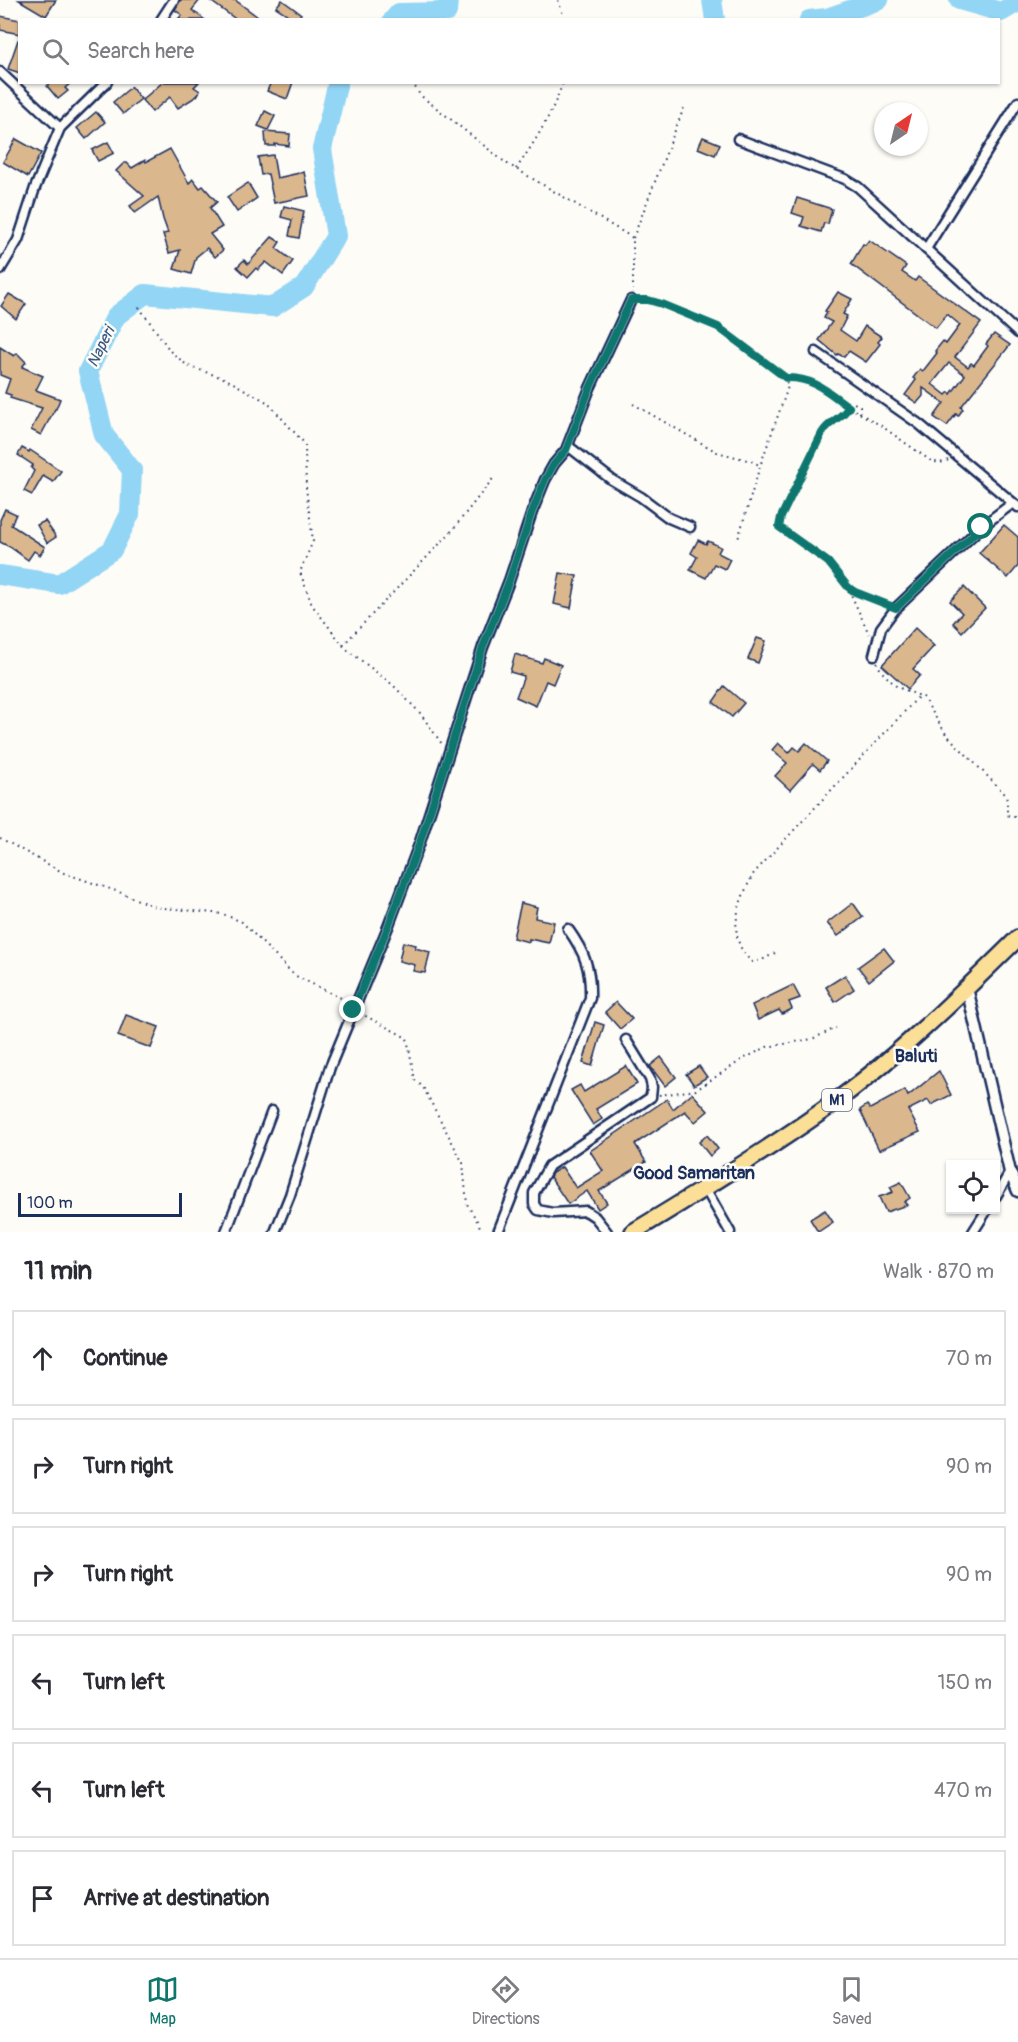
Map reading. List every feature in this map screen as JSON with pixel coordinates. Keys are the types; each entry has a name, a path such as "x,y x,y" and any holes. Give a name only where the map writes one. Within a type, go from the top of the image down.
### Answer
{"highway":[{"name":"M1","path":"633,1232 830,1106 873,1072 967,988 1018,938"}],"street":[{"path":"161,18 173,0"},
{"path":"0,72 60,128"},
{"path":"0,270 18,240 35,188 60,128 105,84"},
{"path":"926,249 1018,102"},
{"path":"738,139 851,182 1018,333"},
{"path":"275,1232 290,1195 315,1110 420,842 483,647 509,581 532,512 545,480 568,446 590,388 631,300"},
{"path":"816,352 919,424 1016,505 981,527 896,608 881,628 874,655"},
{"path":"568,446 612,480 641,497 669,518 690,527"},
{"path":"498,1232 590,998 591,976 588,964 579,944 568,929"},
{"path":"967,988 1010,1172 1018,1191"},
{"path":"607,1232 595,1217 586,1211 553,1213 538,1210 534,1204 534,1192 549,1166 651,1097 650,1079 626,1040"},
{"path":"226,1232 272,1111"},
{"path":"1000,1189 1010,1172"},
{"path":"705,1188 730,1232"},
{"path":"973,1232 984,1214"}],"path":[{"path":"558,0 564,18"},
{"path":"413,84 420,95 516,170 633,238"},
{"path":"516,170 553,109 562,84"},
{"path":"685,105 633,238 631,300 648,300 662,304 718,327 786,378 800,378 813,382 936,463 958,457"},
{"path":"139,307 171,352 188,366 226,379 267,402 305,444 306,488 313,541 300,572 312,605 343,645 393,685 420,712 448,754"},
{"path":"738,539 760,466 786,393 788,386 786,378"},
{"path":"860,413 860,406 856,402 826,427 779,523 782,530 828,562 848,587 870,637 881,671 897,687 920,695 926,700 946,734 1005,794 1007,815 1018,818"},
{"path":"633,404 717,452 751,461 760,466"},
{"path":"343,645 450,533 495,476"},
{"path":"848,587 860,595 896,608"},
{"path":"775,953 752,962 743,951 735,930 741,903 754,873 920,695"},
{"path":"0,838 64,873 155,907 223,914 242,922 294,975 340,998 353,1010 407,1038 415,1080 423,1087 463,1163 467,1204 481,1232"},
{"path":"651,1097 696,1090 742,1059 767,1047 812,1039 836,1028"}],"building":[{"path":"19,0 56,0 46,16"},
{"path":"180,0 200,0 192,10 202,18 179,18 182,15 175,10"},
{"path":"209,0 235,0 259,18 234,18"},
{"path":"282,0 301,14 298,18 286,18 288,15 276,7"},
{"path":"0,16 18,20 18,34 0,30"},
{"path":"18,40 18,72 8,69"},
{"path":"70,84 65,88 68,91 58,99 47,86"},
{"path":"161,84 197,84 194,87 200,91 197,96 178,108 170,97 152,112 142,100"},
{"path":"270,84 292,84 287,99 267,91"},
{"path":"131,87 141,99 123,114 113,102"},
{"path":"265,111 275,116 268,130 258,126"},
{"path":"96,112 105,122 86,139 77,128"},
{"path":"265,132 290,134 289,146 275,144 275,146 266,146"},
{"path":"703,137 720,144 715,155 698,148"},
{"path":"16,139 41,153 28,177 3,162"},
{"path":"108,142 114,153 98,161 92,150"},
{"path":"170,149 189,183 193,179 200,188 203,186 217,202 210,208 222,227 210,234 223,250 215,257 207,248 196,257 191,274 174,269 180,250 169,253 163,234 168,233 158,197 135,213 130,206 144,196 116,171 124,163 132,168"},
{"path":"273,155 277,178 304,172 309,196 274,203 268,174 261,175 258,157"},
{"path":"248,183 257,198 237,212 227,197"},
{"path":"797,198 832,209 828,224 824,223 821,232 801,226 804,217 792,213"},
{"path":"284,206 304,211 299,238 289,236 292,220 281,217"},
{"path":"272,237 280,242 276,248 293,261 283,275 266,262 248,277 237,267 244,260 248,264"},
{"path":"869,240 906,266 902,272 915,281 918,277 981,323 955,357 968,367 971,363 974,365 994,334 1010,345 961,407 963,409 958,416 956,414 947,426 934,417 944,403 923,388 923,396 917,403 905,395 916,380 913,378 920,369 923,371 943,341 946,344 960,325 947,314 936,328 851,264 863,244 865,245","holes":["949,363 965,375 951,394 949,392 946,395 932,384"]},
{"path":"838,292 852,299 843,314 847,316 840,330 856,341 865,326 882,337 878,342 880,344 866,362 849,351 844,357 837,355 819,340 832,322 824,318 827,312 825,311"},
{"path":"9,294 26,304 16,319 1,306"},
{"path":"0,347 14,356 17,353 26,362 22,367 43,376 36,390 60,399 41,435 31,430 42,408 10,398 11,395 5,393 10,379 0,375"},
{"path":"22,448 29,452 30,450 61,471 53,482 43,476 32,495 24,491 34,471 31,468 33,465 18,455"},
{"path":"5,509 16,514 11,525 45,547 40,555 34,551 28,560 0,542 0,520"},
{"path":"45,521 56,537 47,543 37,525"},
{"path":"1004,525 1018,537 1018,566 1008,578 979,553"},
{"path":"698,540 706,544 708,541 721,547 718,553 730,559 725,569 714,564 706,578 690,570 697,557 691,553"},
{"path":"560,573 577,576 571,608 554,604"},
{"path":"964,587 985,608 962,632 953,623 962,613 950,601"},
{"path":"915,628 934,646 913,669 920,675 908,689 882,665"},
{"path":"757,638 766,641 758,663 748,659"},
{"path":"515,654 542,663 544,658 561,665 553,684 546,681 536,706 516,697 524,676 510,672"},
{"path":"724,686 744,703 732,717 713,702"},
{"path":"778,743 789,753 794,747 799,751 806,743 827,761 820,770 813,764 790,790 775,776 787,763 772,750"},
{"path":"521,903 537,907 535,918 554,922 549,943 513,938"},
{"path":"853,903 863,917 838,936 827,923"},
{"path":"403,942 430,952 425,973 413,971 415,965 399,961"},
{"path":"884,948 894,961 869,981 858,967"},
{"path":"845,975 854,989 835,1002 826,987"},
{"path":"793,985 800,998 789,1002 792,1009 782,1014 779,1010 758,1020 752,1005"},
{"path":"616,1002 632,1019 620,1029 605,1012"},
{"path":"126,1015 159,1027 151,1048 118,1036"},
{"path":"595,1022 604,1025 592,1066 583,1063"},
{"path":"661,1057 676,1077 665,1086 650,1066"},
{"path":"626,1066 637,1084 596,1109 602,1119 593,1125 571,1090 580,1085 584,1092"},
{"path":"699,1066 707,1077 694,1085 686,1074"},
{"path":"939,1071 951,1095 931,1105 928,1100 908,1110 920,1132 879,1150 860,1110 867,1105 870,1109 905,1090 908,1096"},
{"path":"692,1093 708,1111 695,1122 685,1111 635,1144 646,1162 599,1191 607,1203 598,1209 587,1191 568,1204 550,1177 552,1173 562,1167 576,1188 603,1171 590,1151 667,1099 673,1109"},
{"path":"707,1135 718,1149 710,1156 699,1142"},
{"path":"901,1182 910,1198 904,1202 907,1205 886,1212 879,1197 893,1192 890,1187"},
{"path":"825,1210 833,1222 818,1232 810,1219"}],"waterway":[{"name":"Naperi","path":"395,18 399,13 447,12 448,0"},
{"name":"Naperi","path":"712,0 715,18"},
{"name":"Naperi","path":"827,18 879,0"},
{"name":"Naperi","path":"959,0 1001,12 1018,2"},
{"name":"Naperi","path":"0,575 59,584 112,550 130,514 132,470 104,435 88,371 116,316 145,294 273,307 304,287 336,236 322,149 338,84"}],"district":[{"name":"Baluti","path":"916,1056"},
{"name":"Good Samaritan","path":"694,1173"}],"route":[{"path":"353,1010 420,842 483,647 509,581 532,512 545,480 554,464 566,450 590,388 631,300 648,300 662,304 718,327 786,378 800,378 813,382 849,407 822,433 781,517 779,527 828,562 848,587 855,592 896,608 981,527"}]}
